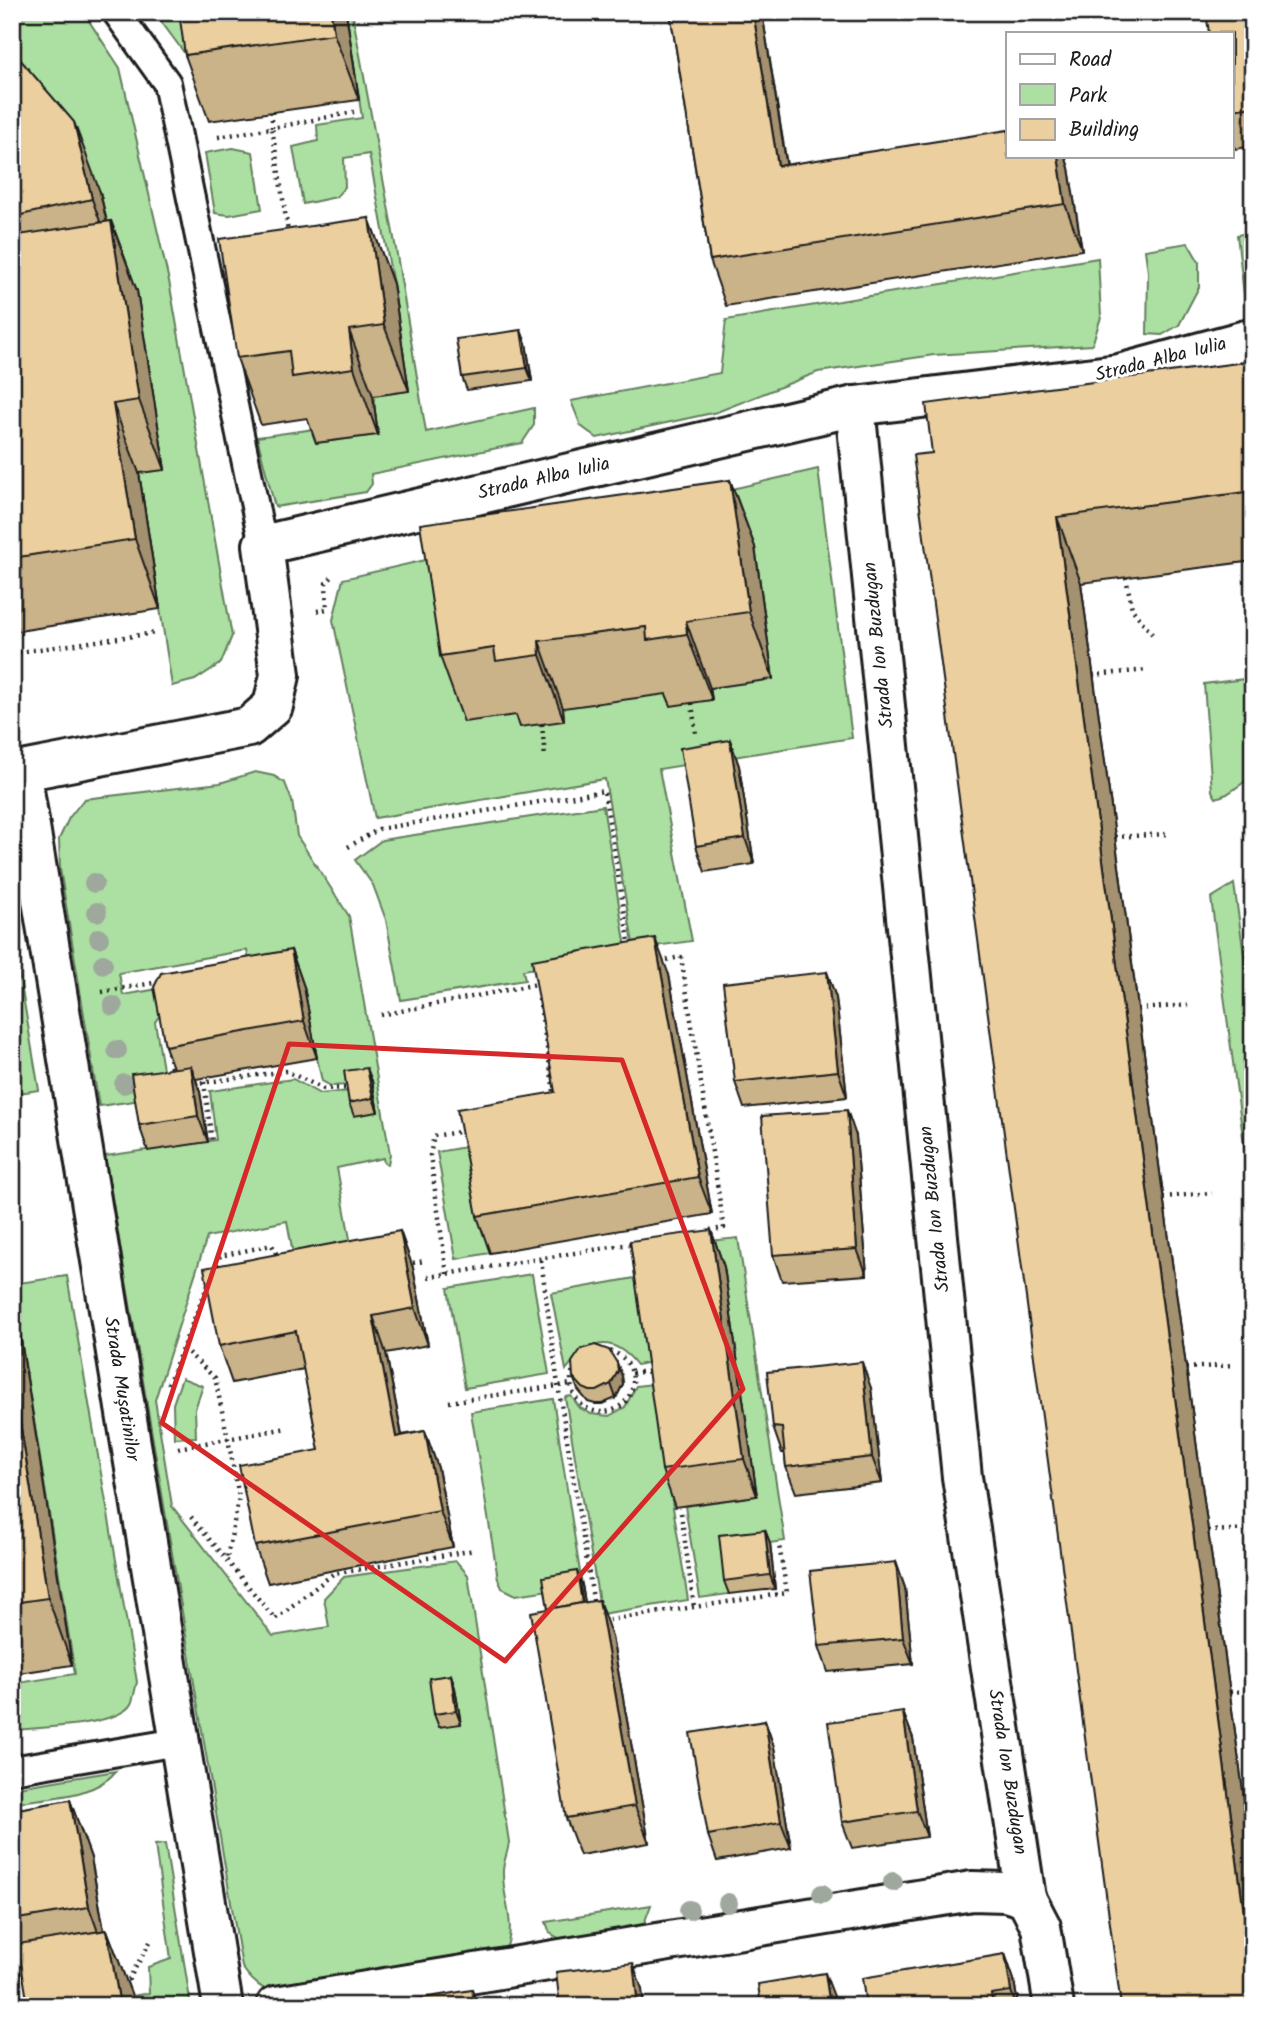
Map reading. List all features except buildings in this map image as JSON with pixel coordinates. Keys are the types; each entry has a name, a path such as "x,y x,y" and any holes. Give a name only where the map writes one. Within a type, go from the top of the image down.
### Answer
{"street":[{"name":"Strada Alba Iulia","path":"263,545 855,406 1119,374 1253,338"},
{"name":"Strada Ion Buzdugan","path":"855,406 962,1477 1026,1898 1041,1927 1054,2006"},
{"path":"17,773 248,727 273,706 280,675 263,545"},
{"name":"Strada Mușatinilor","path":"17,773 58,1000 223,2006"},
{"path":"276,2006 972,1891 1006,1892 1026,1898"}],"lane":[{"path":"116,12 167,83 263,545"},
{"path":"12,1770 178,1742"}],"path":[{"path":"181,143 354,112"},
{"path":"272,113 288,232"},
{"path":"1126,577 1132,609 1152,634"},
{"path":"12,653 154,633"},
{"path":"1093,675 1148,670"},
{"path":"692,703 696,735"},
{"path":"542,724 545,758"},
{"path":"348,847 379,829 604,791 631,953"},
{"path":"1115,837 1167,834"},
{"path":"657,962 681,957 724,1228 698,1233"},
{"path":"58,1000 172,980"},
{"path":"381,1015 548,982"},
{"path":"536,984 556,1104"},
{"path":"1138,1009 1188,1005"},
{"path":"167,1050 174,1087"},
{"path":"548,1056 556,1055"},
{"path":"184,1085 286,1071 324,1089 349,1088"},
{"path":"204,1082 212,1142"},
{"path":"447,1274 430,1155 434,1136 475,1129"},
{"path":"1163,1197 1212,1193"},
{"path":"428,1277 646,1242"},
{"path":"164,1396 220,1256 272,1245 283,1269"},
{"path":"541,1260 558,1385 595,1609"},
{"path":"398,1265 425,1261"},
{"path":"183,1348 215,1378 228,1439 239,1497 226,1559"},
{"path":"601,1350 621,1356 632,1373 633,1382 625,1401 618,1408 608,1411 588,1409 574,1394 571,1384 575,1364 582,1357 601,1350"},
{"path":"1186,1368 1233,1365"},
{"path":"632,1373 657,1370"},
{"path":"449,1402 571,1384"},
{"path":"132,1456 287,1428"},
{"path":"188,1513 275,1619 334,1574 475,1550"},
{"path":"681,1513 694,1607"},
{"path":"1208,1531 1253,1529"},
{"path":"597,1622 786,1593 779,1545"},
{"path":"1230,1692 1253,1690"},
{"path":"115,1982 129,1979 150,1941"},
{"path":"12,2005 33,1997"}],"highlighted area":[{"path":"289,1044 622,1060 743,1389 505,1661 162,1423"}],"green space":[{"path":"12,12 83,12 120,68 169,281 232,636 221,663 195,680 172,686 139,473 165,469 12,90"},
{"path":"154,12 194,12 203,78"},
{"path":"346,12 352,12 396,249 426,432 534,408 534,425 522,443 371,474 372,484 366,492 275,507 257,437 315,429 317,443 378,435 373,396 408,391 393,284 369,154 344,158 345,187 336,197 303,204 293,147 318,141 317,125 362,118"},
{"path":"233,148 253,152 262,209 229,215 215,213 205,153"},
{"path":"1253,232 1253,302 1245,303 1237,235"},
{"path":"1188,243 1199,262 1199,287 1179,325 1162,335 1147,334 1148,272 1145,250"},
{"path":"1098,258 1101,317 1092,345 934,355 818,372 717,412 597,438 581,426 571,401 720,373 726,320"},
{"path":"818,469 852,738 659,769 692,941 634,949 605,779 375,818 333,620 343,579"},
{"path":"1253,678 1253,776 1227,794 1216,798 1212,791 1204,684"},
{"path":"255,772 274,776 285,783 292,801 297,836 349,916 390,1154 388,1164 384,1163 383,1158 337,1168 354,1261 293,1253 287,1221 207,1237 155,1400 172,1506 273,1636 329,1627 324,1598 344,1577 456,1561 468,1575 509,1842 503,1870 510,1922 505,1951 271,1992 255,1982 242,1967 105,1156 216,1140 210,1091 293,1079 320,1094 349,1091 348,1085 331,1086 322,1081 317,1058 250,967 247,950 119,973 123,995 170,987 173,997 155,1022 166,1087 141,1100 99,1106 60,869 59,839 69,818 84,799 220,783"},
{"path":"603,806 627,954 523,970 525,980 401,1000 386,920 373,885 355,860 382,840"},
{"path":"1234,884 1253,1019 1253,1212 1211,898"},
{"path":"12,932 39,1090 12,1094"},
{"path":"471,1146 490,1253 456,1259 437,1152"},
{"path":"738,1238 785,1541 724,1549 729,1594 700,1598 685,1506 756,1496 651,1247"},
{"path":"532,1274 549,1374 465,1388 448,1288"},
{"path":"67,1276 137,1682 131,1704 111,1717 57,1727 12,1730 12,1684 75,1674 12,1284"},
{"path":"635,1278 651,1362 637,1365 618,1348 600,1344 583,1352 566,1370 551,1293"},
{"path":"182,1378 203,1386 195,1409 196,1437 174,1438 173,1404"},
{"path":"653,1384 688,1600 601,1614 565,1397 571,1396 580,1408 591,1414 609,1416 625,1407 636,1386"},
{"path":"553,1399 582,1585 516,1595 502,1588 498,1579 471,1412"},
{"path":"116,1771 95,1787 82,1792 12,1803 12,1788"},
{"path":"165,1844 191,2006 133,2006 132,1996 149,1993 148,1967 171,1959 155,1845"},
{"path":"651,1905 645,1921 632,1933 562,1940 550,1933 546,1922"}]}
